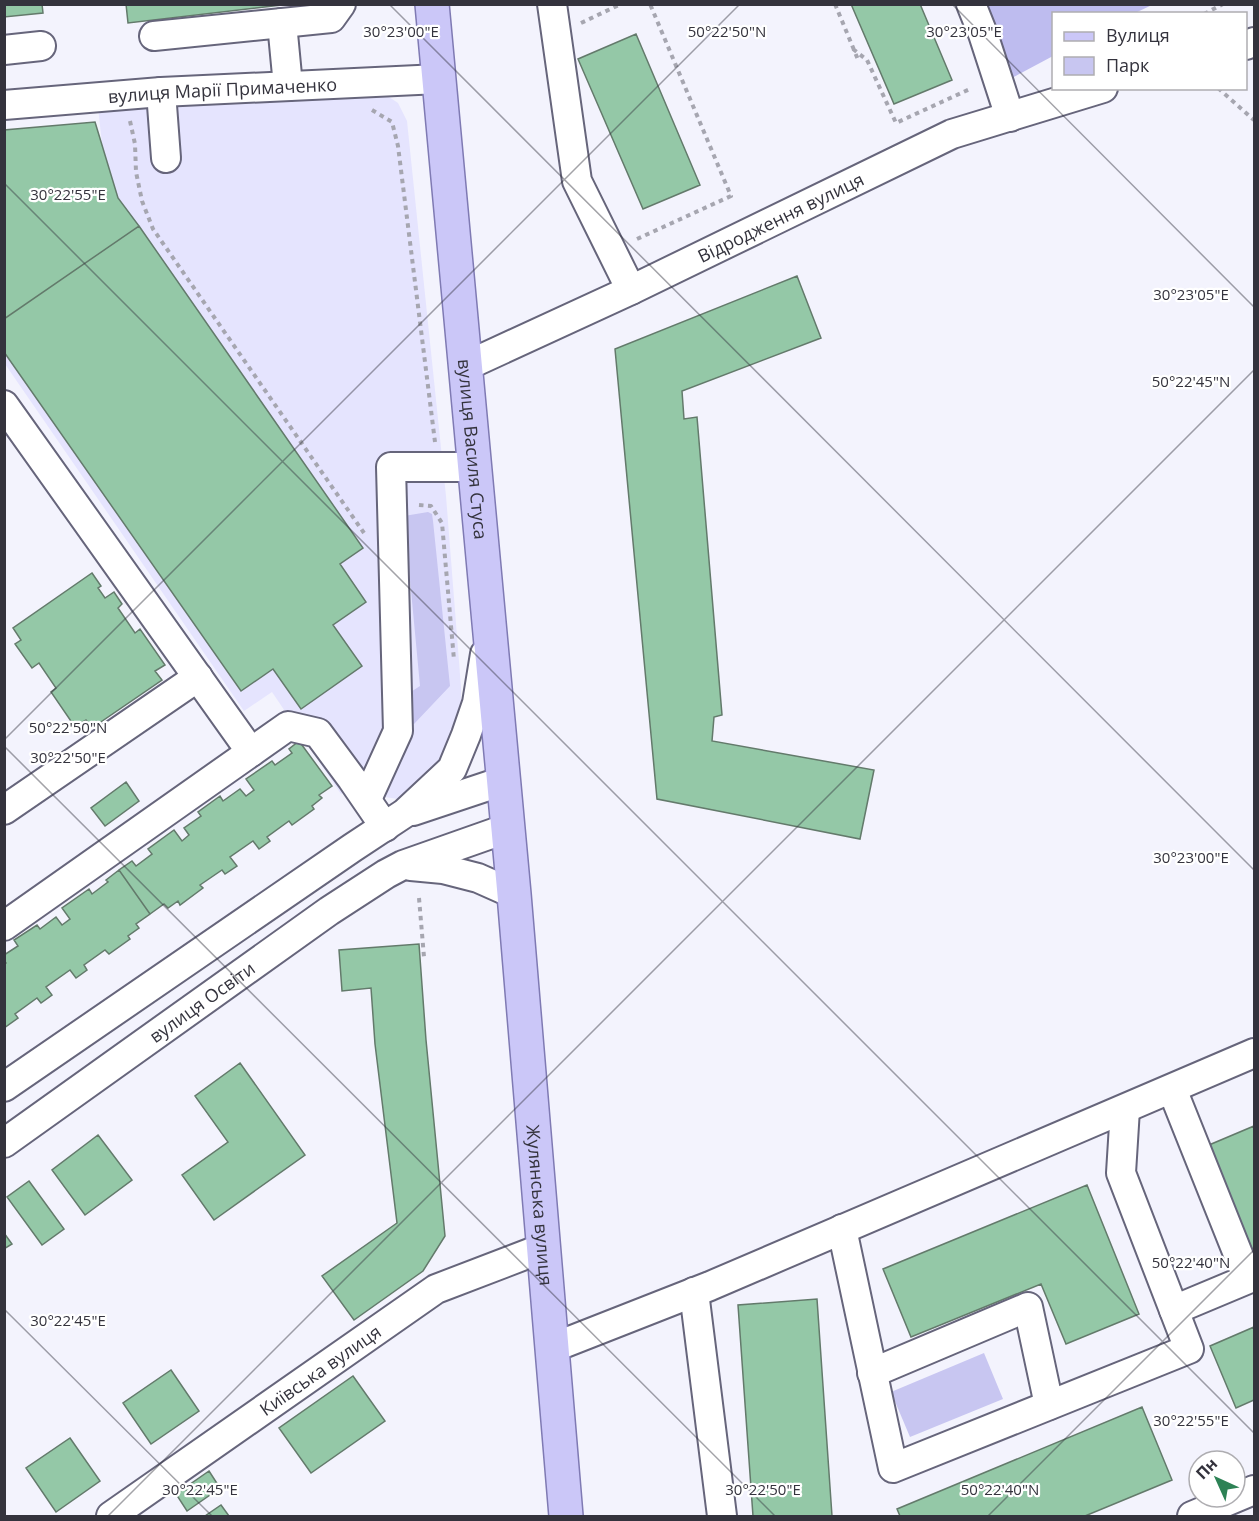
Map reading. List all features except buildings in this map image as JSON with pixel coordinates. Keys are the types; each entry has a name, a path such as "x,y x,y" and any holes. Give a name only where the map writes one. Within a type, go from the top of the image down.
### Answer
{"main road":[{"name":"вулиця Василя Стуса","path":"432,4 514,894"},
{"name":"Жулянська вулиця","path":"514,894 566,1516"}],"street":[{"path":"154,36 331,18 340,4"},
{"path":"552,4 578,181 631,291"},
{"path":"971,4 1010,117"},
{"path":"282,23 288,86"},
{"path":"4,50 41,46"},
{"name":"вулиця Марії Примаченко","path":"4,105 160,92 439,79"},
{"name":"Відродження вулиця","path":"466,366 631,291 952,134 1097,90"},
{"path":"160,92 166,158"},
{"path":"4,405 251,752"},
{"path":"367,799 398,731 391,467 474,467"},
{"path":"4,1087 395,820 452,769 477,703 489,627"},
{"path":"4,810 198,677"},
{"path":"4,926 288,726 318,732 367,799 395,820"},
{"path":"395,820 503,781"},
{"name":"вулиця Освіти","path":"4,1143 329,911 386,874 403,865 508,828"},
{"path":"403,865 443,869 478,878 514,894"},
{"path":"552,1348 694,1292 1254,1053"},
{"path":"1172,1089 1248,1279 1174,1310"},
{"path":"842,1229 893,1468 1189,1349 1121,1173 1125,1109"},
{"name":"Київська вулиця","path":"111,1516 436,1289 543,1248"},
{"path":"694,1292 722,1516"},
{"path":"872,1373 1028,1307 1049,1405"},
{"path":"1192,1516 1254,1491"}],"path":[{"path":"579,23 621,4"},
{"path":"633,241 731,196 650,4"},
{"path":"835,4 859,62"},
{"path":"1208,12 1223,4"},
{"path":"853,50 867,60 896,123 979,85"},
{"path":"1220,90 1254,120"},
{"path":"368,108 392,122 398,147 438,467"},
{"path":"130,120 142,201 153,229 367,539"},
{"path":"392,512 416,505 431,506 442,523 455,664"},
{"path":"419,898 424,957"}],"shaded area":[{"path":"979,5 1152,5 1137,12 1052,12 1052,57 1008,80"},
{"path":"380,91 398,103 407,121 446,496 461,687 461,713 446,763 404,800 379,796 362,781 341,794 272,692 244,711 5,364 4,205 102,144 98,107"}],"green space":[{"path":"428,512 432,514 433,521 450,686 414,724 395,718 403,697 420,686 404,516"},
{"path":"984,1353 1003,1399 910,1437 891,1392"}]}
